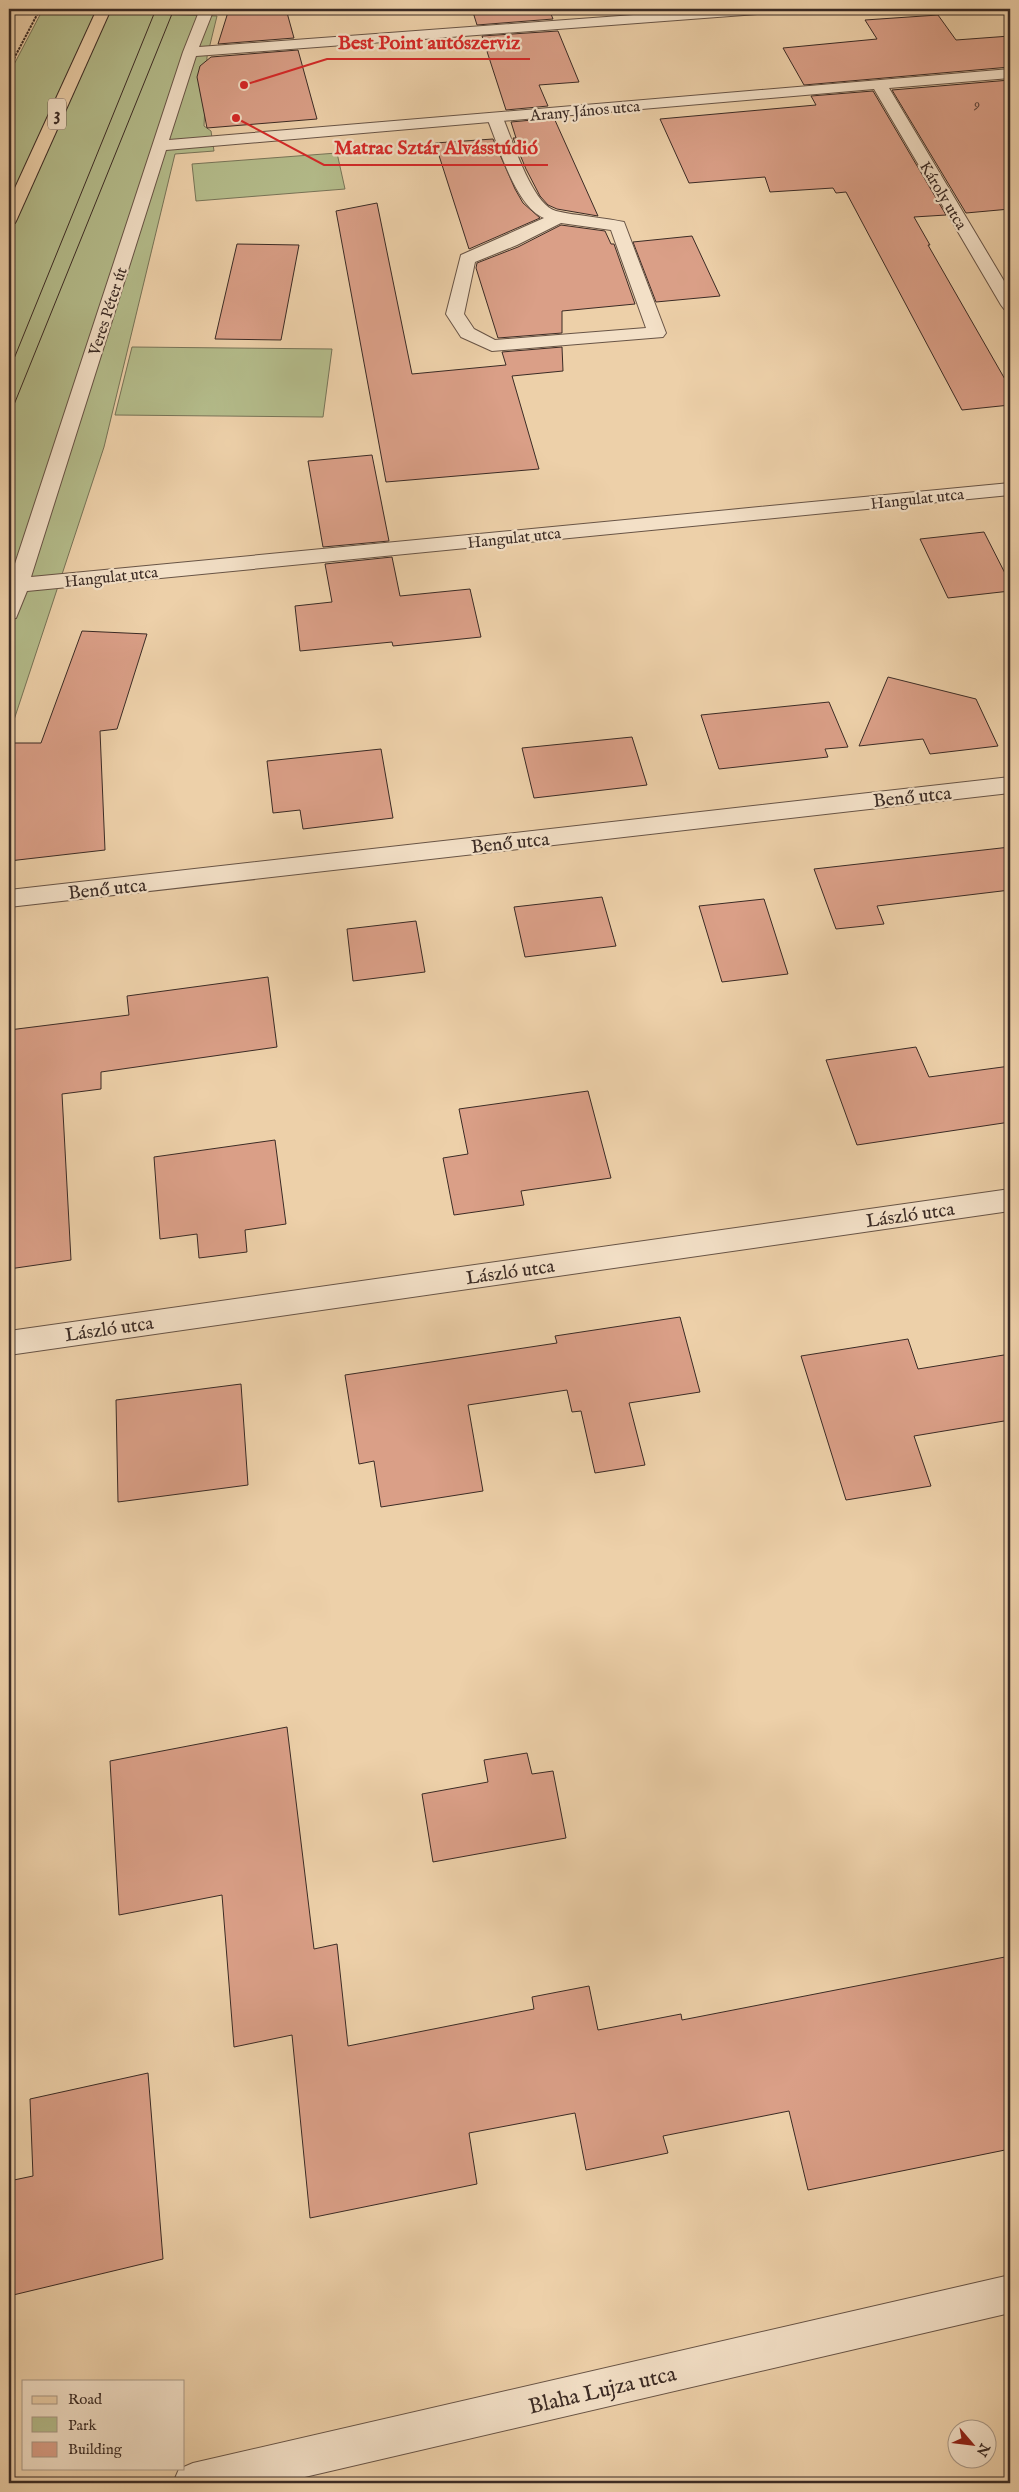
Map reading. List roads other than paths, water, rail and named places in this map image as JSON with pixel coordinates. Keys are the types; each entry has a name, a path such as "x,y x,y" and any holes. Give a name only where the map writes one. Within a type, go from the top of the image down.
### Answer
{"main road":[{"name":"3","path":"9,219 104,9"}],"street":[{"name":"Veres Péter út","path":"9,613 190,52 207,9"},
{"path":"190,52 770,9"},
{"name":"Arany János utca","path":"160,146 1010,73"},
{"name":"Károly utca","path":"879,84 1010,305"},
{"path":"495,118 530,198 543,212 618,226 657,333 492,346 466,333 455,314 467,259 511,241 561,216"},
{"name":"Hangulat utca","path":"18,585 1010,489"},
{"name":"Benő utca","path":"9,899 1010,785"},
{"name":"László utca","path":"9,1343 1010,1200"},
{"name":"Blaha Lujza utca","path":"193,2483 1010,2294"}],"tram line":[{"path":"9,371 156,9"},
{"path":"9,417 174,9"}],"place":[{"name":"Best Point autószerviz","path":"244,85"},
{"name":"Matrac Sztár Alvásstúdió","path":"236,118"}]}
